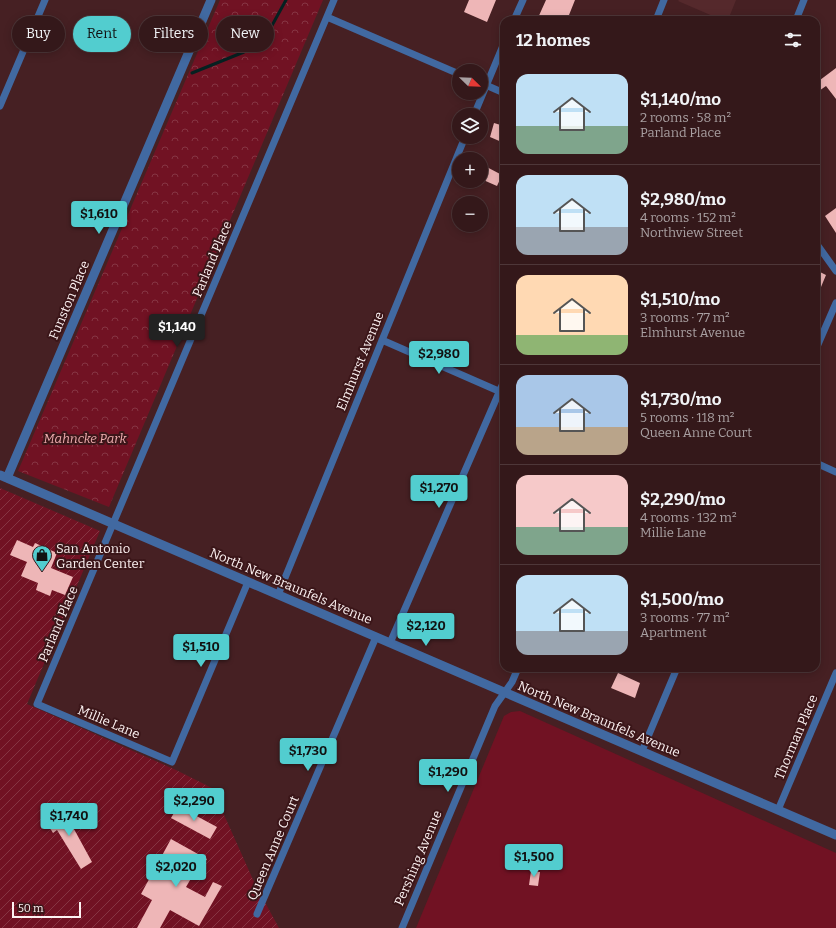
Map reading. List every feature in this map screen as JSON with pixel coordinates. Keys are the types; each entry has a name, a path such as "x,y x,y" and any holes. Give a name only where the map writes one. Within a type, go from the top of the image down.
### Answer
{"street":[{"path":"0,106 45,0"},
{"name":"Funston Place","path":"3,476 211,0"},
{"name":"Parland Place","path":"37,704 334,0"},
{"path":"516,16 523,0"},
{"path":"658,16 664,0"},
{"path":"798,16 804,0"},
{"path":"327,17 452,71"},
{"path":"488,74 500,51"},
{"path":"488,86 500,91"},
{"name":"Elmhurst Avenue","path":"278,595 462,144"},
{"path":"820,249 836,271"},
{"path":"820,340 836,303"},
{"path":"382,340 500,391"},
{"path":"390,643 500,396"},
{"path":"820,465 836,472"},
{"name":"North New Braunfels Avenue","path":"3,476 836,835"},
{"name":"Millie Lane","path":"37,704 172,762 248,582"},
{"name":"Queen Anne Court","path":"257,914 376,637"},
{"name":"Pershing Avenue","path":"402,928 495,706 512,682 516,672"},
{"path":"642,751 675,672"},
{"name":"Thorman Place","path":"778,810 836,674"}],"shaded area":[{"path":"736,0 730,16 713,16 678,1"}],"green space":[{"name":"Mahncke Park","path":"220,0 323,0 109,507 18,471 198,52 208,52 208,28"},
{"path":"0,488 100,531 27,704 176,770 212,788 255,884 279,928 0,928"},
{"path":"520,711 836,853 836,928 416,928 504,716 511,712"}],"building":[{"path":"469,0 496,0 487,22 464,12"},
{"path":"546,0 575,0 569,16 539,16"},
{"path":"836,68 836,99 826,86 820,90 820,80"},
{"path":"494,123 500,125 500,141 490,137"},
{"path":"488,168 500,174 500,179 497,186 488,182"},
{"path":"836,208 836,233 825,216"},
{"path":"820,272 826,275 820,289"},
{"name":"San Antonio Garden Center","path":"17,540 33,547 35,543 57,553 51,568 73,577 65,595 52,590 50,596 36,590 38,583 21,576 27,562 10,555"},
{"path":"618,673 640,683 635,698 611,688"},
{"path":"178,806 217,827 210,839 171,818"},
{"path":"63,809 92,862 81,869 57,830 53,833 45,820"},
{"path":"171,839 207,859 199,872 196,870 186,887 205,897 213,882 222,886 199,926 170,910 160,928 137,928 152,900 141,894"},
{"path":"531,871 540,872 538,886 529,885"}],"waterway":[{"path":"192,73 244,52 264,40 286,0"}],"place":[{"name":"San Antonio Garden Center","path":"42,572"}]}
